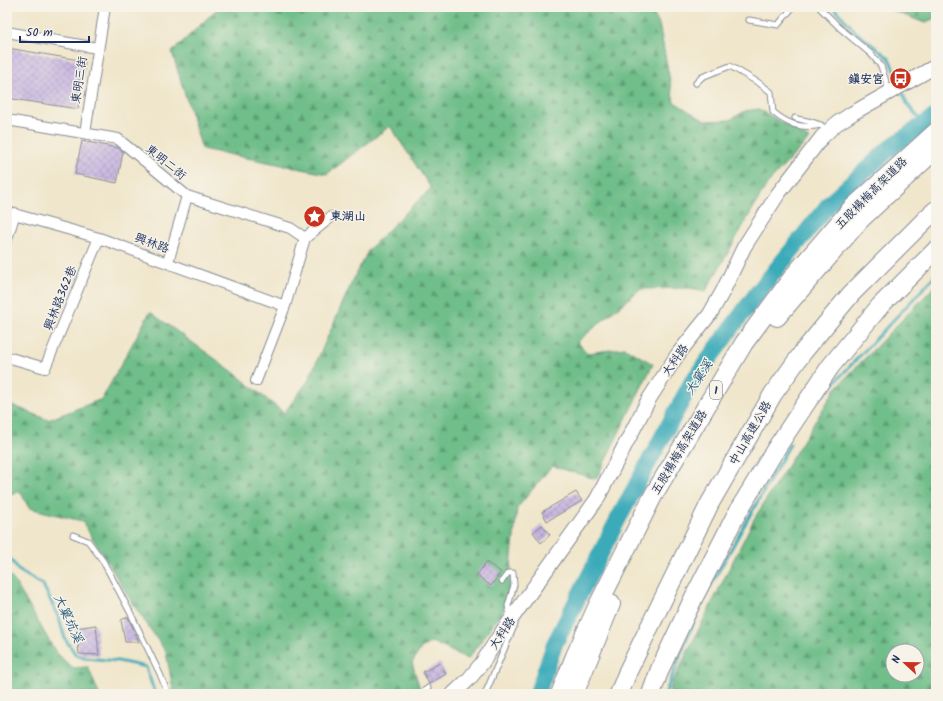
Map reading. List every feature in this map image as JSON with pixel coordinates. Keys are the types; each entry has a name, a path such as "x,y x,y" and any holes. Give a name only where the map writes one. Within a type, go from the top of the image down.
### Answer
{"highway":[{"name":"五股楊梅高架道路","path":"560,694 598,604 654,494 744,343 796,274 850,210 936,132"},
{"name":"五股楊梅高架道路","path":"574,694 609,609 665,495 732,382 771,324 860,220 936,149"},
{"name":"中山高速公路","path":"619,694 628,671 710,503 772,394 803,352 851,294 936,210"},
{"path":"652,694 660,669 726,534 777,447 830,367 880,306 936,250"}],"street":[{"name":"東明三街","path":"85,133 97,48 105,7"},
{"path":"7,32 97,48"},
{"name":"大科路","path":"454,694 482,663 524,601 597,499 649,399 678,354 710,314 724,291 744,247 769,207 822,137 825,128 936,66"},
{"name":"東明二街","path":"7,120 118,139 187,196 290,228 305,238"},
{"path":"168,262 187,196"},
{"path":"7,239 11,212"},
{"name":"興林路","path":"11,212 99,238 285,306"},
{"path":"256,380 285,306 305,238 331,217"},
{"name":"興林路362巷","path":"7,357 45,368 99,238"}],"lane":[{"path":"750,20 778,25 793,7"},
{"path":"819,7 840,28 871,54 881,66 891,91"},
{"path":"696,83 702,77 730,66 771,92 773,112 780,118 794,124 825,128"},
{"path":"795,118 814,121 825,128"},
{"path":"73,535 88,541 103,561 160,674 166,689 166,694"},
{"path":"502,581 508,573 514,573 514,585 508,606 510,621"},
{"path":"485,694 524,601"},
{"path":"420,694 428,688"}],"green space":[{"path":"219,7 649,7 659,24 674,102 705,121 730,120 745,111 759,109 809,139 767,184 706,291 691,288 640,289 577,342 588,353 625,348 653,364 596,479 552,466 517,508 507,605 468,659 432,642 421,648 412,663 419,686 418,694 174,694 166,652 135,607 82,521 29,508 20,491 7,497 7,403 48,420 102,399 150,312 232,371 284,413 308,381 352,282 369,249 431,188 390,126 327,174 202,149 172,52"},
{"path":"883,7 936,7 936,17 925,23"},
{"path":"936,285 936,694 669,694 673,681 754,519 836,388"},
{"path":"7,573 15,582 55,651 72,668 88,667 99,694 7,694"}],"building":[{"path":"7,48 85,61 78,109 7,98"},
{"path":"82,141 118,148 123,152 117,183 75,174"},
{"path":"576,492 582,501 547,521 542,512"},
{"path":"542,525 550,535 541,543 533,532"},
{"path":"486,562 501,572 491,586 477,575"},
{"path":"128,617 139,642 125,642 121,620"},
{"path":"96,625 99,655 79,654 76,628"},
{"path":"440,663 446,674 429,684 423,672"}],"waterway":[{"path":"833,7 856,32 889,58 899,82"},
{"path":"901,89 907,104 924,124"},
{"name":"大窠溪","path":"537,694 555,643 616,523 692,382 758,292 830,203 891,147 936,116"},
{"path":"819,399 936,275"},
{"path":"665,694 704,597 790,444"},
{"name":"大窠坑溪","path":"7,554 18,570 43,585 59,618 65,639 76,655 86,658 118,661 146,667 155,694"}],"place":[{"name":"鎮安宮","path":"900,79"},
{"name":"東湖山","path":"315,216"}]}
